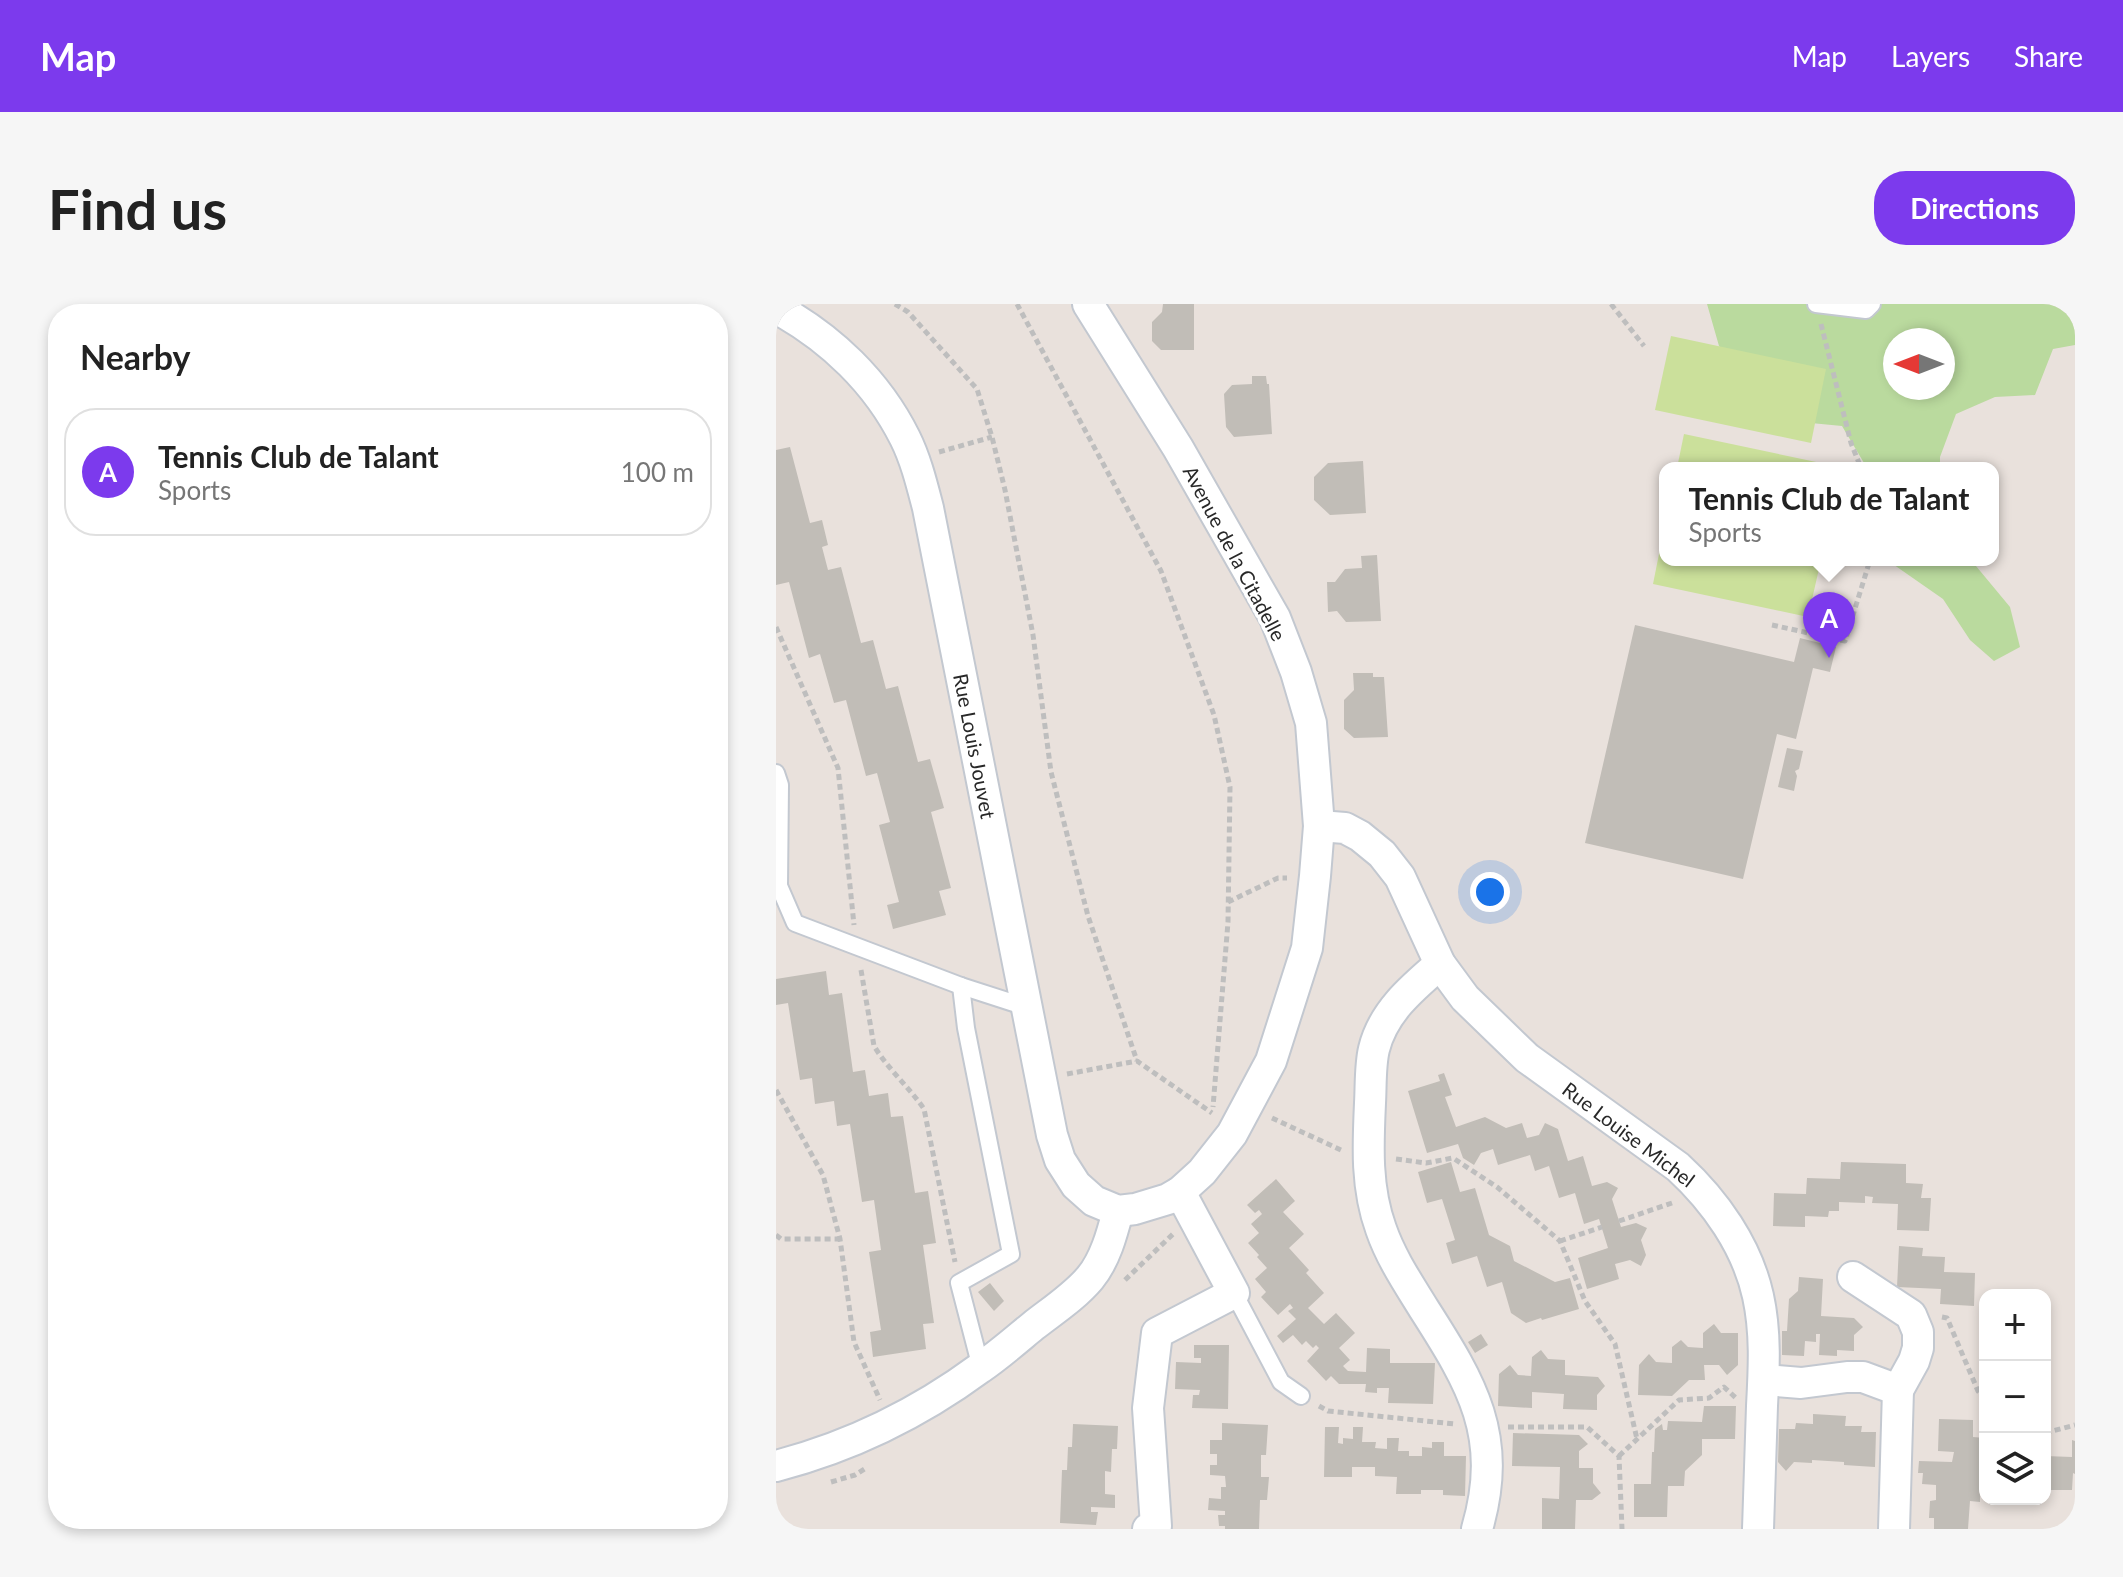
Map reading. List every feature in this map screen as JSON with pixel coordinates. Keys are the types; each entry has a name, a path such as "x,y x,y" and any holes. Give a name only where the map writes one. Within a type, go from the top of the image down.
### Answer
{"street":[{"name":"Avenue de la Citadelle","path":"1088,304 1178,448 1275,618 1311,723 1319,826 1307,948 1271,1061 1232,1134 1202,1172 1180,1192 1152,1204 1118,1211"},
{"name":"Rue Louis Jouvet","path":"776,308 812,330 865,378 893,417 914,460 928,508 1052,1135 1060,1160 1076,1185 1094,1201 1118,1211"},
{"name":"Rue Louise Michel","path":"1319,826 1345,828 1382,854 1400,877 1440,964 1465,998 1527,1058 1678,1167 1720,1213 1748,1266 1758,1293 1763,1330 1758,1529"},
{"path":"1440,964 1399,1002 1382,1027 1373,1051 1368,1156 1371,1190 1388,1248 1458,1362 1484,1428 1487,1461 1477,1529"},
{"path":"1154,1528 1148,1408 1157,1333 1234,1293 1180,1192"},
{"path":"776,1466 840,1445 890,1423 981,1368 1091,1277 1105,1251 1118,1211"},
{"path":"1853,1277 1911,1315 1918,1332 1914,1361 1898,1390 1894,1529"},
{"path":"1763,1391 1847,1377 1863,1377 1898,1390"}],"lane":[{"path":"1816,304 1866,310 1872,304"},
{"path":"776,773 780,785 779,886 795,923 961,986 1026,1007"},
{"path":"961,986 966,1028 1011,1254 959,1283 981,1368"},
{"path":"1234,1293 1281,1382 1301,1396"}],"path":[{"path":"895,304 908,312 977,389 1005,490 1033,635 1051,772 1088,916 1137,1061 1213,1113 1228,922 1230,787 1214,715 1161,571 1017,304"},
{"path":"1611,304 1644,346"},
{"path":"1816,304 1859,462"},
{"path":"914,460 992,437"},
{"path":"1772,625 1845,641 1868,566"},
{"path":"1041,1079 1137,1061"},
{"path":"776,1090 823,1175 840,1239 854,1342 890,1423"},
{"path":"1246,1106 1348,1153 1426,1163 1453,1158 1497,1187 1560,1241 1585,1301 1615,1344 1637,1439"},
{"path":"1619,1221 1703,1192"},
{"path":"1560,1241 1602,1227"},
{"path":"776,1235 781,1239 840,1239"},
{"path":"1911,1315 1947,1318 1979,1392"},
{"path":"1619,1456 1679,1400 1709,1398 1724,1387 1738,1400 1763,1391"},
{"path":"2051,1431 2075,1425"}],"green space":[{"path":"1707,304 2075,304 2075,345 2053,349 2035,395 1995,397 1956,414 1940,462 1863,462 1842,426 1790,421 1763,400 1719,346"},
{"path":"1671,336 1826,369 1811,443 1655,410"},
{"path":"1684,434 1816,462 1678,462"},
{"path":"1659,554 1659,566 1820,566 1808,617 1653,584"},
{"path":"1896,566 1976,566 2010,607 2020,647 1994,661 1970,640 1943,599"}],"building":[{"path":"1163,304 1194,304 1194,350 1161,350 1152,341 1152,322 1162,312"},
{"path":"1252,376 1266,376 1269,384 1272,434 1234,437 1226,427 1224,394 1232,385 1252,384"},
{"path":"790,447 810,523 822,520 828,545 822,547 828,570 841,567 861,643 873,640 886,689 898,686 918,762 930,759 944,808 931,812 951,888 939,891 946,915 893,929 887,905 899,902 879,825 890,822 877,773 866,776 846,700 834,703 820,654 809,658 789,582 776,585 776,450"},
{"path":"1363,461 1366,513 1330,515 1314,500 1314,477 1328,463"},
{"path":"1377,555 1381,621 1346,622 1337,611 1328,612 1327,582 1335,582 1345,569 1362,568 1361,556"},
{"path":"1635,625 1794,662 1800,638 1836,647 1830,672 1813,668 1796,739 1777,734 1743,879 1585,843"},
{"path":"1353,673 1373,673 1373,677 1384,677 1388,737 1354,738 1344,729 1344,700 1354,690"},
{"path":"1787,748 1803,751 1799,769 1795,771 1794,791 1778,787"},
{"path":"826,971 829,995 842,993 853,1072 865,1070 869,1096 888,1093 891,1117 903,1116 915,1193 928,1191 936,1243 923,1245 934,1323 923,1324 926,1349 873,1357 870,1332 881,1330 869,1252 881,1250 874,1200 862,1202 850,1124 837,1126 834,1101 815,1104 812,1078 800,1080 788,1003 776,1005 776,979"},
{"path":"1444,1073 1452,1095 1445,1097 1456,1127 1485,1117 1506,1128 1522,1123 1527,1138 1539,1135 1545,1123 1558,1129 1568,1161 1583,1156 1592,1186 1607,1182 1618,1188 1612,1199 1621,1227 1636,1223 1647,1228 1641,1240 1646,1255 1641,1266 1630,1260 1615,1264 1619,1279 1587,1289 1578,1258 1608,1248 1599,1219 1584,1224 1575,1193 1559,1198 1549,1166 1535,1171 1530,1155 1498,1165 1493,1149 1481,1153 1474,1165 1463,1158 1458,1144 1427,1153 1408,1091 1440,1081 1438,1075"},
{"path":"1451,1162 1460,1192 1475,1188 1489,1235 1510,1246 1514,1261 1555,1282 1570,1278 1579,1309 1526,1323 1511,1313 1502,1282 1487,1287 1477,1256 1452,1264 1446,1243 1455,1240 1442,1199 1427,1203 1418,1172"},
{"path":"1841,1162 1906,1164 1906,1183 1923,1184 1921,1198 1931,1198 1929,1231 1897,1230 1898,1204 1872,1203 1873,1197 1865,1196 1865,1203 1839,1202 1839,1211 1829,1211 1828,1217 1805,1216 1805,1227 1773,1226 1774,1193 1806,1194 1807,1178 1840,1179"},
{"path":"1276,1179 1295,1201 1283,1212 1304,1234 1289,1248 1324,1293 1308,1308 1324,1324 1336,1313 1355,1333 1339,1348 1350,1360 1343,1366 1348,1371 1366,1372 1367,1348 1390,1349 1390,1363 1435,1363 1433,1404 1388,1403 1389,1388 1377,1388 1377,1393 1365,1392 1366,1384 1339,1384 1331,1376 1326,1381 1307,1361 1319,1348 1316,1345 1313,1348 1306,1341 1302,1345 1293,1335 1283,1343 1277,1336 1296,1319 1288,1311 1293,1308 1290,1304 1278,1315 1261,1297 1266,1292 1255,1279 1267,1268 1248,1243 1259,1233 1251,1224 1262,1214 1259,1210 1255,1213 1247,1205"},
{"path":"1899,1246 1923,1248 1922,1256 1945,1257 1944,1272 1975,1273 1974,1306 1940,1304 1941,1289 1897,1287"},
{"path":"1799,1277 1823,1279 1821,1316 1854,1318 1863,1327 1854,1335 1854,1351 1837,1350 1837,1356 1819,1355 1820,1334 1816,1334 1816,1342 1805,1341 1804,1356 1782,1355 1782,1331 1787,1331 1789,1299 1798,1291"},
{"path":"990,1283 1004,1301 994,1311 978,1292"},
{"path":"1714,1324 1721,1333 1738,1333 1738,1365 1727,1375 1719,1365 1704,1365 1705,1380 1689,1380 1672,1396 1638,1395 1639,1365 1649,1354 1656,1362 1672,1363 1672,1347 1681,1340 1688,1347 1703,1348 1703,1333"},
{"path":"1481,1334 1488,1345 1475,1353 1468,1342"},
{"path":"1194,1345 1229,1345 1228,1409 1192,1408 1193,1395 1199,1395 1200,1390 1175,1389 1176,1362 1201,1363 1201,1358 1194,1358"},
{"path":"1541,1350 1548,1359 1565,1360 1565,1375 1598,1377 1605,1386 1597,1395 1597,1410 1563,1409 1564,1394 1532,1392 1532,1408 1498,1406 1499,1374 1510,1365 1518,1375 1531,1376 1532,1357"},
{"path":"1704,1406 1736,1406 1735,1439 1702,1439 1702,1455 1685,1471 1684,1486 1668,1486 1667,1517 1634,1517 1634,1484 1651,1484 1655,1429 1662,1424 1663,1430 1667,1430 1668,1421 1702,1422"},
{"path":"1813,1414 1846,1416 1845,1426 1862,1426 1861,1432 1876,1432 1875,1467 1812,1460 1812,1463 1794,1462 1786,1471 1778,1462 1779,1429 1795,1429 1796,1423 1813,1424"},
{"path":"1939,1419 1973,1420 1973,1437 1979,1438 1979,1502 1970,1501 1968,1529 1934,1529 1934,1518 1929,1518 1930,1501 1936,1500 1936,1485 1922,1484 1923,1473 1918,1473 1919,1461 1952,1462 1954,1452 1938,1451"},
{"path":"1222,1423 1268,1425 1266,1455 1261,1455 1261,1477 1269,1477 1267,1500 1260,1500 1259,1529 1225,1529 1225,1526 1219,1526 1218,1515 1225,1515 1225,1511 1208,1510 1209,1498 1221,1499 1221,1487 1226,1487 1225,1476 1210,1475 1210,1465 1217,1465 1217,1454 1210,1454 1210,1440 1222,1440"},
{"path":"1073,1424 1118,1426 1117,1449 1112,1449 1111,1472 1105,1471 1105,1494 1115,1495 1115,1508 1091,1507 1091,1512 1098,1512 1096,1525 1060,1523 1062,1470 1067,1470"},
{"path":"1325,1427 1339,1427 1338,1443 1343,1444 1343,1438 1353,1439 1353,1427 1363,1427 1362,1442 1376,1442 1375,1448 1387,1449 1387,1438 1399,1438 1398,1451 1409,1451 1409,1456 1422,1456 1422,1447 1432,1448 1432,1442 1444,1442 1444,1456 1466,1456 1465,1496 1443,1495 1443,1490 1396,1494 1397,1477 1375,1476 1375,1467 1352,1467 1352,1477 1324,1477"},
{"path":"1513,1433 1579,1435 1588,1444 1579,1451 1579,1468 1593,1468 1593,1483 1601,1493 1592,1500 1576,1500 1575,1529 1542,1529 1542,1498 1559,1499 1560,1467 1512,1466"},
{"path":"2072,1440 2075,1441 2075,1474 2072,1490 2051,1490 2051,1456 2072,1457"}],"place":[{"name":"Tennis Club de Talant","path":"1829,658"}]}
